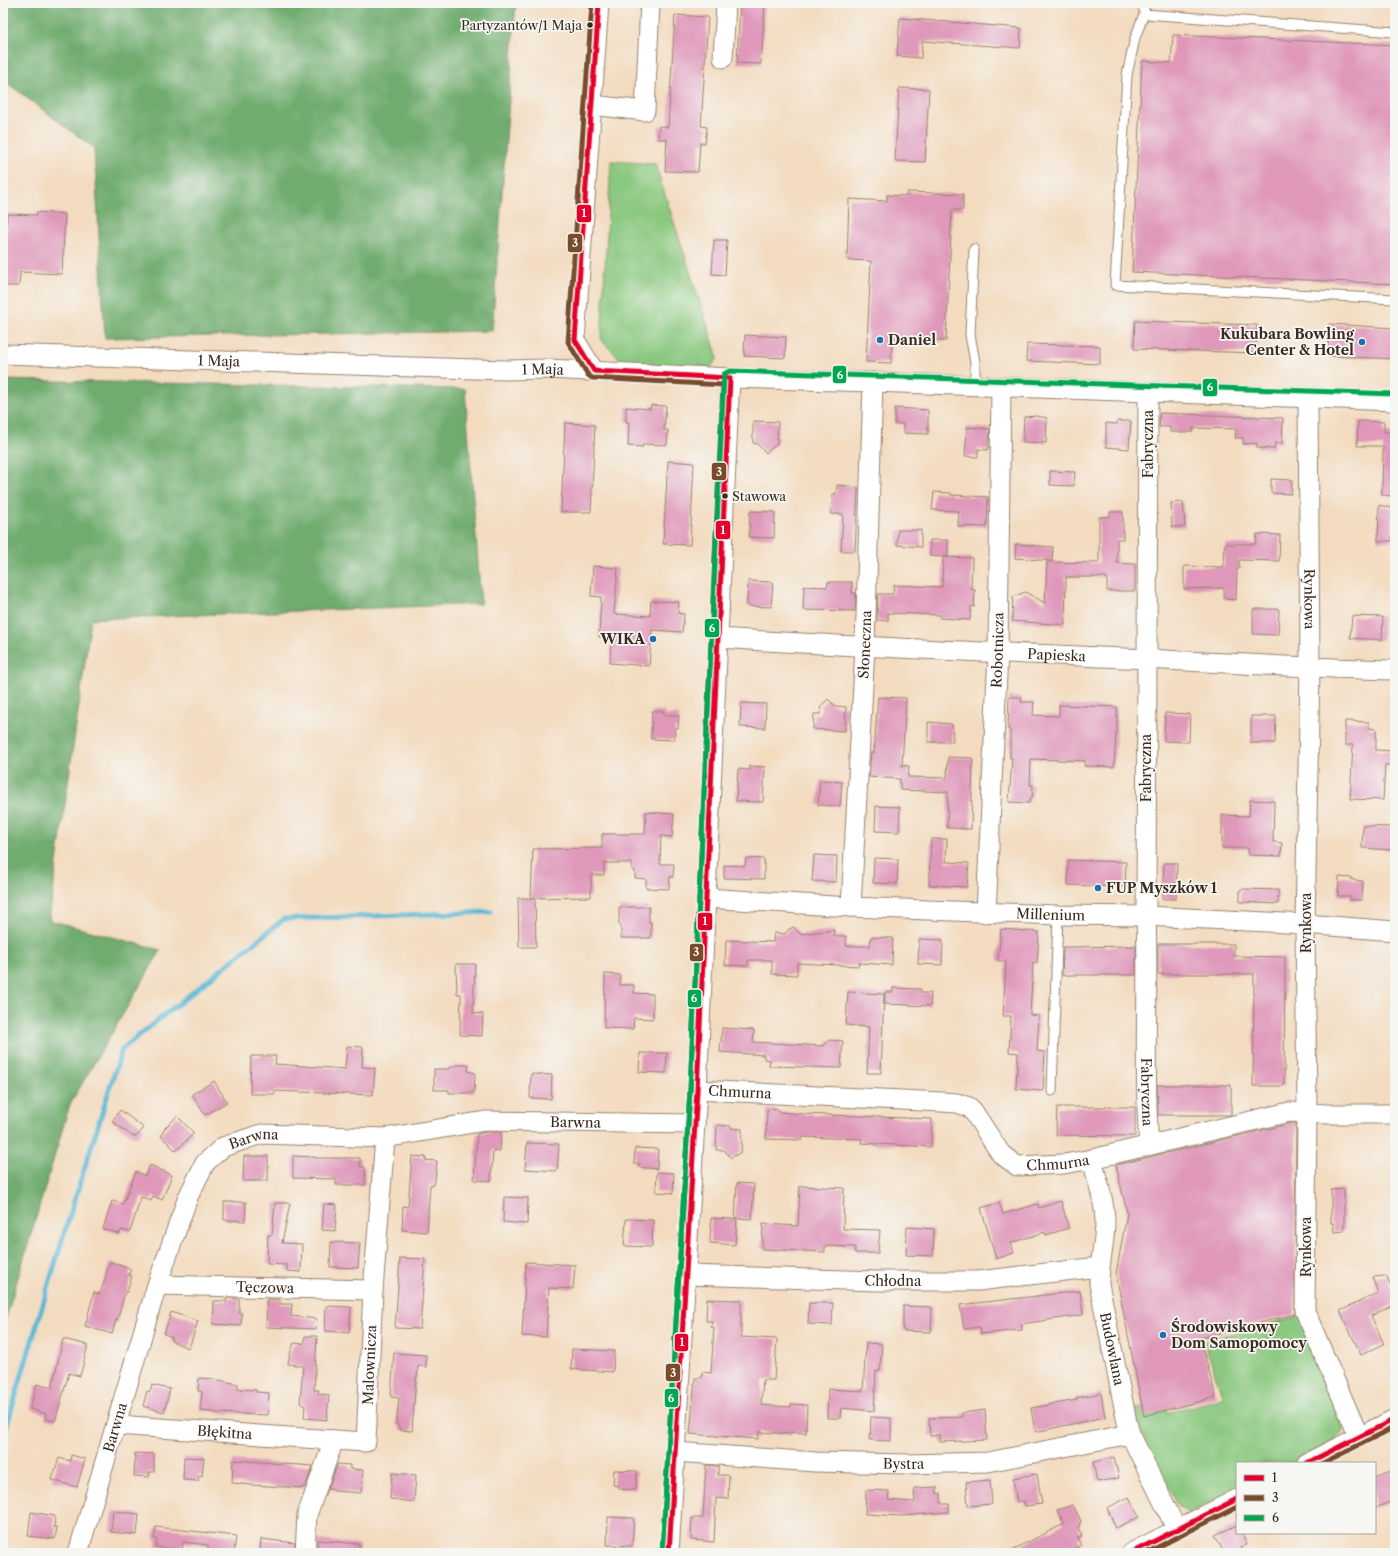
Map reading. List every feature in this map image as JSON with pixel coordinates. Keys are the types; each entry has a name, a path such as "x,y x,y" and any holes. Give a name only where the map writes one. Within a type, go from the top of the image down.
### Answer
{"street":[{"path":"594,371 575,340 599,3"},
{"path":"592,105 645,111 650,3"},
{"path":"723,58 726,3"},
{"name":"1 Maja","path":"3,354 498,370 548,369 730,378 975,385 1395,401"},
{"path":"669,1553 697,1090 730,378"},
{"name":"Słoneczna","path":"851,907 865,648 873,382"},
{"name":"Robotnicza","path":"986,913 998,653 1001,387"},
{"name":"Fabryczna","path":"1148,392 1146,1075 1149,1145"},
{"name":"Rynkowa","path":"1308,398 1310,668 1305,924 1305,1311 1359,1437"},
{"name":"Papieska","path":"718,638 865,648 1147,659 1310,668 1395,670"},
{"name":"Millenium","path":"706,898 851,907 986,913 1146,916 1305,924 1395,931"},
{"name":"Chmurna","path":"697,1090 964,1104 973,1111 1001,1154 1017,1166 1064,1164 1092,1159 1289,1112 1395,1114"},
{"name":"Barwna","path":"78,1553 157,1285 188,1197 205,1164 223,1147 261,1134 385,1138 485,1121 695,1124"},
{"name":"Malownicza","path":"334,1440 366,1442 373,1290 385,1138"},
{"name":"Budowlana","path":"1092,1159 1104,1212 1104,1238 1099,1267 1099,1284 1130,1434 1177,1530"},
{"name":"Chłodna","path":"686,1274 878,1281 978,1281 1099,1267"},
{"name":"Tęczowa","path":"157,1285 373,1290"},
{"path":"1309,1462 1395,1419"},
{"name":"Błękitna","path":"116,1425 334,1440"},
{"name":"Bystra","path":"675,1452 815,1462 907,1464 988,1462 1130,1434"},
{"path":"305,1553 307,1515 334,1440"},
{"path":"1131,1553 1236,1500"}],"lane":[{"path":"1144,3 1144,14 1135,38 1127,75 1115,285 1395,299"},
{"path":"1144,14 1395,32"},
{"path":"974,249 970,335 975,362 975,385"},
{"path":"1052,1091 1058,915"}],"green space":[{"path":"3,3 516,3 492,331 105,338 94,148 3,80"},
{"path":"611,161 655,164 718,358 711,367 625,364 601,340"},
{"path":"3,380 465,389 481,604 91,619 49,920 161,950 70,1104 3,1328"},
{"path":"1294,1317 1304,1318 1341,1417 1343,1430 1336,1440 1293,1462 1236,1462 1236,1490 1188,1514 1186,1510 1179,1507 1176,1503 1139,1427 1135,1409 1163,1404 1167,1413 1223,1398 1204,1341"}],"building":[{"path":"740,3 765,3 761,64 737,63"},
{"path":"675,15 708,17 701,126 707,127 705,143 700,143 698,172 665,171 667,139 658,139 659,126 668,127"},
{"path":"900,18 1021,28 1020,48 922,41 921,58 897,56"},
{"path":"1173,35 1395,45 1395,284 1132,272 1142,61 1171,63"},
{"path":"899,88 929,89 925,162 895,161"},
{"path":"907,192 963,194 963,210 952,210 946,341 892,338 891,363 866,362 871,261 847,260 849,199 887,201 887,195 907,196"},
{"path":"37,212 65,214 62,274 20,272 19,286 3,286 3,233 6,233 7,214 37,215"},
{"path":"714,240 727,240 725,275 712,274"},
{"path":"1135,321 1257,325 1256,353 1134,349"},
{"name":"Kukubara Bowling Center & Hotel","path":"1329,324 1395,328 1395,359 1328,356"},
{"path":"745,335 786,337 785,358 744,356"},
{"path":"1027,344 1100,346 1100,364 1026,361"},
{"path":"651,405 666,406 664,430 668,430 667,445 643,444 643,447 628,446 629,422 626,422 626,407 650,409"},
{"path":"895,408 928,410 928,434 903,433 903,424 895,424"},
{"path":"1160,413 1283,418 1282,443 1275,443 1274,449 1257,448 1257,443 1243,444 1243,438 1235,438 1236,429 1193,428 1193,432 1170,432 1170,427 1159,427"},
{"path":"1037,416 1047,418 1046,443 1023,442 1024,417"},
{"path":"753,421 778,422 777,444 766,453 757,444 753,443"},
{"path":"1117,421 1131,421 1129,449 1106,447 1106,423 1117,424"},
{"path":"1358,421 1384,422 1384,432 1395,432 1395,496 1382,495 1383,446 1357,446"},
{"path":"565,423 595,425 591,512 561,512"},
{"path":"967,427 990,429 988,450 978,449 978,457 965,456"},
{"path":"668,461 694,463 690,545 663,544"},
{"path":"1050,471 1075,472 1074,486 1050,485"},
{"path":"1271,479 1292,480 1291,494 1271,493"},
{"path":"837,485 858,487 855,551 841,551 843,514 831,514 832,494 836,494"},
{"path":"934,492 951,493 951,495 988,497 987,527 958,526 959,511 932,510"},
{"path":"1183,502 1185,527 1172,527 1171,503"},
{"path":"1379,505 1392,508 1392,541 1378,541"},
{"path":"750,511 775,512 774,538 749,537"},
{"path":"1110,512 1123,512 1123,539 1117,539 1117,563 1135,564 1135,591 1107,591 1107,577 1066,577 1065,625 1012,621 1013,597 1025,592 1045,603 1047,562 1099,563 1099,517 1110,517"},
{"path":"898,530 921,530 921,547 897,545"},
{"path":"1257,534 1280,535 1279,561 1239,560 1239,569 1237,569 1236,600 1224,599 1224,588 1184,589 1184,566 1224,567 1225,544 1256,544"},
{"path":"930,540 948,540 948,557 944,557 972,558 971,589 975,590 974,607 971,606 970,620 940,618 940,615 888,613 888,621 877,620 878,594 893,594 894,585 942,587 943,557 930,556"},
{"path":"1016,544 1053,547 1052,561 1015,558"},
{"path":"593,566 618,568 614,614 650,616 651,601 679,602 678,613 684,614 682,632 652,630 649,666 610,663 611,638 599,637 601,597 591,596"},
{"path":"748,581 773,582 771,607 747,606"},
{"path":"828,582 852,582 852,593 856,593 855,611 803,610 804,586 827,587"},
{"path":"1253,609 1279,609 1278,635 1253,634"},
{"path":"1352,616 1383,617 1382,640 1350,638"},
{"path":"878,697 906,698 902,766 909,766 908,777 947,778 948,757 973,758 971,829 947,828 948,792 900,790 900,779 869,777 871,752 874,753"},
{"path":"1009,697 1022,697 1021,702 1034,702 1033,715 1059,716 1059,705 1117,707 1117,733 1114,767 1084,766 1085,761 1031,759 1030,785 1033,785 1032,798 1030,798 1029,803 1009,802 1012,758 1010,758 1010,730 1008,729"},
{"path":"828,699 835,706 846,707 845,731 813,729 814,714 820,714 821,706"},
{"path":"741,703 766,704 765,728 740,727"},
{"path":"652,711 664,711 664,715 679,715 678,728 675,728 674,740 651,739"},
{"path":"1165,713 1190,714 1189,742 1164,741"},
{"path":"1251,716 1276,716 1275,743 1251,743"},
{"path":"1345,721 1369,722 1369,728 1376,729 1376,750 1395,751 1395,765 1385,765 1383,800 1350,799 1353,745 1345,745"},
{"path":"928,722 952,724 953,742 928,742"},
{"path":"750,766 765,767 763,802 736,801 738,769 750,770"},
{"path":"820,780 842,782 840,806 818,805"},
{"path":"1250,800 1274,801 1273,842 1282,843 1281,856 1248,855 1248,848 1222,848 1222,815 1249,816"},
{"path":"876,806 900,807 899,832 875,831"},
{"path":"646,812 674,814 672,837 661,836 660,864 674,864 673,877 670,877 669,889 646,888 646,879 635,878 635,871 632,870 632,863 604,863 604,875 591,875 591,897 531,898 533,849 602,848 602,834 645,834"},
{"path":"1363,826 1392,827 1392,850 1362,848"},
{"path":"931,839 947,839 946,862 969,863 967,887 929,885"},
{"path":"814,855 837,856 836,882 812,881"},
{"path":"746,858 764,859 764,879 724,878 724,865 745,866"},
{"path":"874,858 898,859 897,884 873,883"},
{"path":"1068,860 1126,862 1125,887 1068,885"},
{"path":"1164,863 1177,863 1176,899 1162,899"},
{"path":"1339,877 1363,881 1362,900 1350,900 1350,896 1338,896"},
{"path":"1240,890 1278,890 1278,904 1240,902"},
{"path":"518,898 535,898 536,947 519,947"},
{"path":"619,907 649,907 651,938 621,938"},
{"path":"794,927 800,934 834,930 834,936 846,936 846,946 870,946 871,937 893,938 892,965 859,963 859,966 797,963 797,975 772,974 772,960 748,960 748,966 725,965 726,940 773,942 774,933 785,934 789,929"},
{"path":"1001,929 1039,932 1037,963 1033,963 1030,1015 1039,1016 1037,1051 1045,1052 1043,1091 1016,1089 1018,1053 1009,1052 1011,1016 1003,1016 1006,961 998,961"},
{"path":"919,939 943,940 942,965 918,964"},
{"path":"1158,944 1234,944 1234,956 1285,957 1284,1086 1253,1086 1254,974 1158,974"},
{"path":"1136,946 1136,975 1062,975 1063,947"},
{"path":"456,964 475,964 473,1013 483,1014 482,1036 460,1035 461,994 457,994"},
{"path":"605,974 620,975 620,985 634,985 634,993 653,994 653,1019 634,1018 633,1029 604,1028"},
{"path":"893,988 921,989 921,993 931,993 930,1006 885,1004 885,992 893,992"},
{"path":"848,992 884,994 881,1073 867,1073 869,1027 846,1025"},
{"path":"722,1028 754,1030 753,1042 824,1046 829,1040 843,1041 841,1068 769,1066 770,1060 764,1059 764,1055 720,1052"},
{"path":"347,1046 363,1047 362,1067 375,1068 373,1095 275,1091 275,1094 250,1094 251,1056 276,1056 275,1064 345,1069"},
{"path":"640,1053 667,1053 666,1073 639,1072"},
{"path":"455,1065 469,1065 468,1071 475,1073 474,1093 449,1093 449,1090 434,1090 434,1069 449,1069 449,1067 455,1067"},
{"path":"531,1074 552,1075 551,1099 530,1098"},
{"path":"214,1081 227,1102 205,1115 192,1094"},
{"path":"1157,1085 1231,1085 1231,1115 1158,1115"},
{"path":"1057,1107 1135,1107 1135,1136 1056,1135"},
{"path":"767,1109 779,1110 779,1112 804,1114 932,1119 931,1147 861,1143 862,1139 802,1137 802,1140 766,1139"},
{"path":"120,1110 144,1128 137,1136 132,1136 112,1121"},
{"path":"177,1116 194,1133 176,1151 161,1136 165,1128"},
{"path":"1296,1123 1295,1314 1200,1338 1216,1397 1144,1416 1116,1274 1127,1213 1116,1165"},
{"path":"717,1125 731,1126 731,1128 742,1129 741,1152 731,1158 724,1150 716,1150"},
{"path":"486,1132 501,1132 500,1151 493,1150 491,1181 474,1180 477,1134"},
{"path":"527,1143 559,1144 557,1171 525,1169"},
{"path":"635,1148 658,1149 657,1169 639,1167 640,1164 634,1164"},
{"path":"244,1156 268,1156 268,1181 243,1181"},
{"path":"293,1156 315,1158 360,1158 360,1167 365,1167 365,1185 336,1185 336,1179 293,1178"},
{"path":"412,1156 426,1157 425,1160 437,1161 434,1185 430,1185 427,1232 402,1230 403,1206 408,1207"},
{"path":"150,1165 172,1175 162,1200 153,1196 151,1201 141,1197 130,1232 121,1230 120,1234 103,1229 112,1201 123,1204 136,1171 145,1176"},
{"path":"657,1172 674,1173 673,1193 656,1192"},
{"path":"737,1183 754,1184 752,1219 735,1218"},
{"path":"800,1186 844,1188 843,1229 880,1230 878,1253 855,1253 855,1247 825,1246 825,1252 762,1249 763,1224 798,1226"},
{"path":"1344,1189 1344,1231 1334,1232 1333,1223 1331,1223 1331,1190"},
{"path":"504,1197 528,1198 527,1224 503,1222"},
{"path":"1061,1201 1069,1228 1046,1235 1045,1232 1011,1243 1014,1253 996,1259 981,1208 999,1203 1003,1214 1038,1204 1039,1208"},
{"path":"224,1202 246,1202 245,1221 224,1220"},
{"path":"275,1203 290,1203 282,1243 302,1244 301,1272 287,1271 287,1265 267,1264 268,1235 272,1235"},
{"path":"324,1204 337,1205 335,1231 322,1230"},
{"path":"711,1218 737,1219 735,1245 710,1243"},
{"path":"626,1219 653,1220 652,1247 624,1246"},
{"path":"907,1227 934,1229 933,1256 906,1255"},
{"path":"331,1242 360,1243 358,1268 330,1267"},
{"path":"400,1258 425,1259 420,1329 395,1328"},
{"path":"110,1262 131,1269 129,1275 132,1276 127,1292 125,1292 112,1334 85,1326 94,1292 100,1294"},
{"path":"526,1262 575,1265 573,1289 549,1288 546,1337 522,1336"},
{"path":"1386,1276 1395,1295 1395,1304 1371,1316 1384,1344 1361,1355 1340,1311 1378,1293 1372,1277"},
{"path":"1080,1291 1083,1315 1021,1324 1022,1330 981,1334 980,1327 964,1329 960,1305"},
{"path":"227,1298 239,1299 239,1313 242,1313 241,1326 213,1324 214,1301 226,1301"},
{"path":"267,1299 280,1300 280,1304 292,1304 291,1316 317,1319 316,1329 266,1327"},
{"path":"707,1299 741,1300 741,1337 777,1339 774,1380 763,1380 761,1405 791,1407 791,1404 807,1405 806,1433 791,1432 791,1434 759,1432 758,1439 690,1434 695,1378 702,1378 702,1372 711,1373 714,1327 711,1327 712,1321 706,1321"},
{"path":"809,1303 833,1303 832,1325 808,1324"},
{"path":"326,1306 351,1307 349,1333 325,1331"},
{"path":"903,1306 932,1307 931,1332 903,1331"},
{"path":"171,1312 198,1321 189,1348 171,1341 172,1337 164,1334"},
{"path":"305,1336 317,1336 314,1390 319,1390 318,1394 329,1395 327,1420 304,1418 305,1406 300,1403 303,1366 288,1364 294,1343 304,1344"},
{"path":"63,1339 88,1345 80,1376 69,1373 55,1421 45,1419 46,1414 30,1409 37,1384 52,1388"},
{"path":"866,1343 882,1344 880,1371 876,1371 874,1411 841,1408 840,1418 827,1418 828,1389 863,1391"},
{"path":"572,1349 614,1351 613,1372 571,1369"},
{"path":"394,1353 426,1355 426,1367 418,1366 412,1431 399,1430 399,1426 396,1425 399,1398 391,1397"},
{"path":"199,1378 214,1379 238,1384 238,1389 256,1390 256,1392 269,1393 268,1415 200,1411 202,1392 198,1391"},
{"path":"152,1385 170,1389 164,1412 143,1406 147,1391 150,1392"},
{"path":"1101,1393 1105,1417 1035,1432 1031,1408 1077,1400 1076,1398"},
{"path":"985,1410 987,1440 940,1442 940,1435 930,1436 929,1418 962,1417 962,1413"},
{"path":"871,1417 891,1418 891,1441 870,1440"},
{"path":"135,1453 154,1454 154,1472 150,1472 149,1477 134,1476"},
{"path":"71,1455 85,1459 77,1487 52,1480 59,1458 70,1461"},
{"path":"184,1457 204,1458 202,1476 199,1475 198,1481 183,1480"},
{"path":"1114,1457 1119,1478 1097,1482 1093,1462"},
{"path":"233,1460 313,1466 305,1487 303,1488 251,1485 232,1483"},
{"path":"337,1464 350,1465 350,1469 363,1470 361,1493 328,1489 337,1468"},
{"path":"706,1465 718,1466 718,1475 729,1475 728,1499 716,1498 714,1542 691,1540 692,1518 703,1518"},
{"path":"614,1470 637,1471 636,1490 619,1489 619,1486 613,1485"},
{"path":"1395,1470 1395,1500 1376,1508 1376,1477"},
{"path":"392,1473 416,1475 414,1502 390,1499"},
{"path":"1037,1474 1042,1504 1025,1506 1024,1501 1017,1502 1013,1478"},
{"path":"990,1480 992,1504 968,1506 966,1482"},
{"path":"937,1487 937,1494 941,1493 941,1504 949,1504 949,1512 903,1516 865,1514 866,1490 889,1491 888,1500 915,1502 914,1488"},
{"path":"1129,1497 1139,1517 1116,1528 1107,1508"},
{"path":"1073,1505 1081,1521 1078,1528 1082,1536 1077,1538 1081,1545 1066,1553 1006,1553 1064,1524 1057,1510"},
{"path":"113,1511 139,1514 137,1535 111,1532"},
{"path":"31,1512 55,1516 54,1527 57,1527 55,1539 28,1536"},
{"path":"608,1517 634,1518 632,1546 607,1545"},
{"path":"1236,1525 1236,1534 1242,1534 1247,1545 1241,1548 1243,1553 1224,1553 1215,1535"},
{"path":"156,1527 236,1536 234,1553 208,1553 208,1545 183,1542 182,1550 156,1547 157,1539 154,1539"},
{"path":"261,1539 295,1543 294,1553 260,1553"},
{"path":"318,1540 359,1544 359,1553 317,1553"}],"waterway":[{"path":"3,1438 63,1237 122,1049 284,919 491,912"}],"transit line":[{"name":"3","path":"592,3 568,342 588,375 592,378 723,385 690,1090 662,1553"},
{"name":"1","path":"599,3 575,340 594,371 730,378 697,1090 669,1553"},
{"name":"6","path":"662,1553 690,1090 724,374 730,371 1395,394"},
{"name":"1","path":"1309,1462 1395,1419"},
{"name":"3","path":"1325,1462 1395,1427"},
{"name":"1","path":"1131,1553 1236,1500"},
{"name":"3","path":"1146,1553 1236,1508"}],"place":[{"name":"Partyzantów/1 Maja","path":"590,25"},
{"name":"Daniel","path":"880,340"},
{"name":"Kukubara Bowling Center & Hotel","path":"1362,342"},
{"name":"Stawowa","path":"725,496"},
{"name":"WIKA","path":"653,639"},
{"name":"FUP Myszków 1","path":"1098,888"},
{"name":"Środowiskowy Dom Samopomocy","path":"1163,1335"}]}
